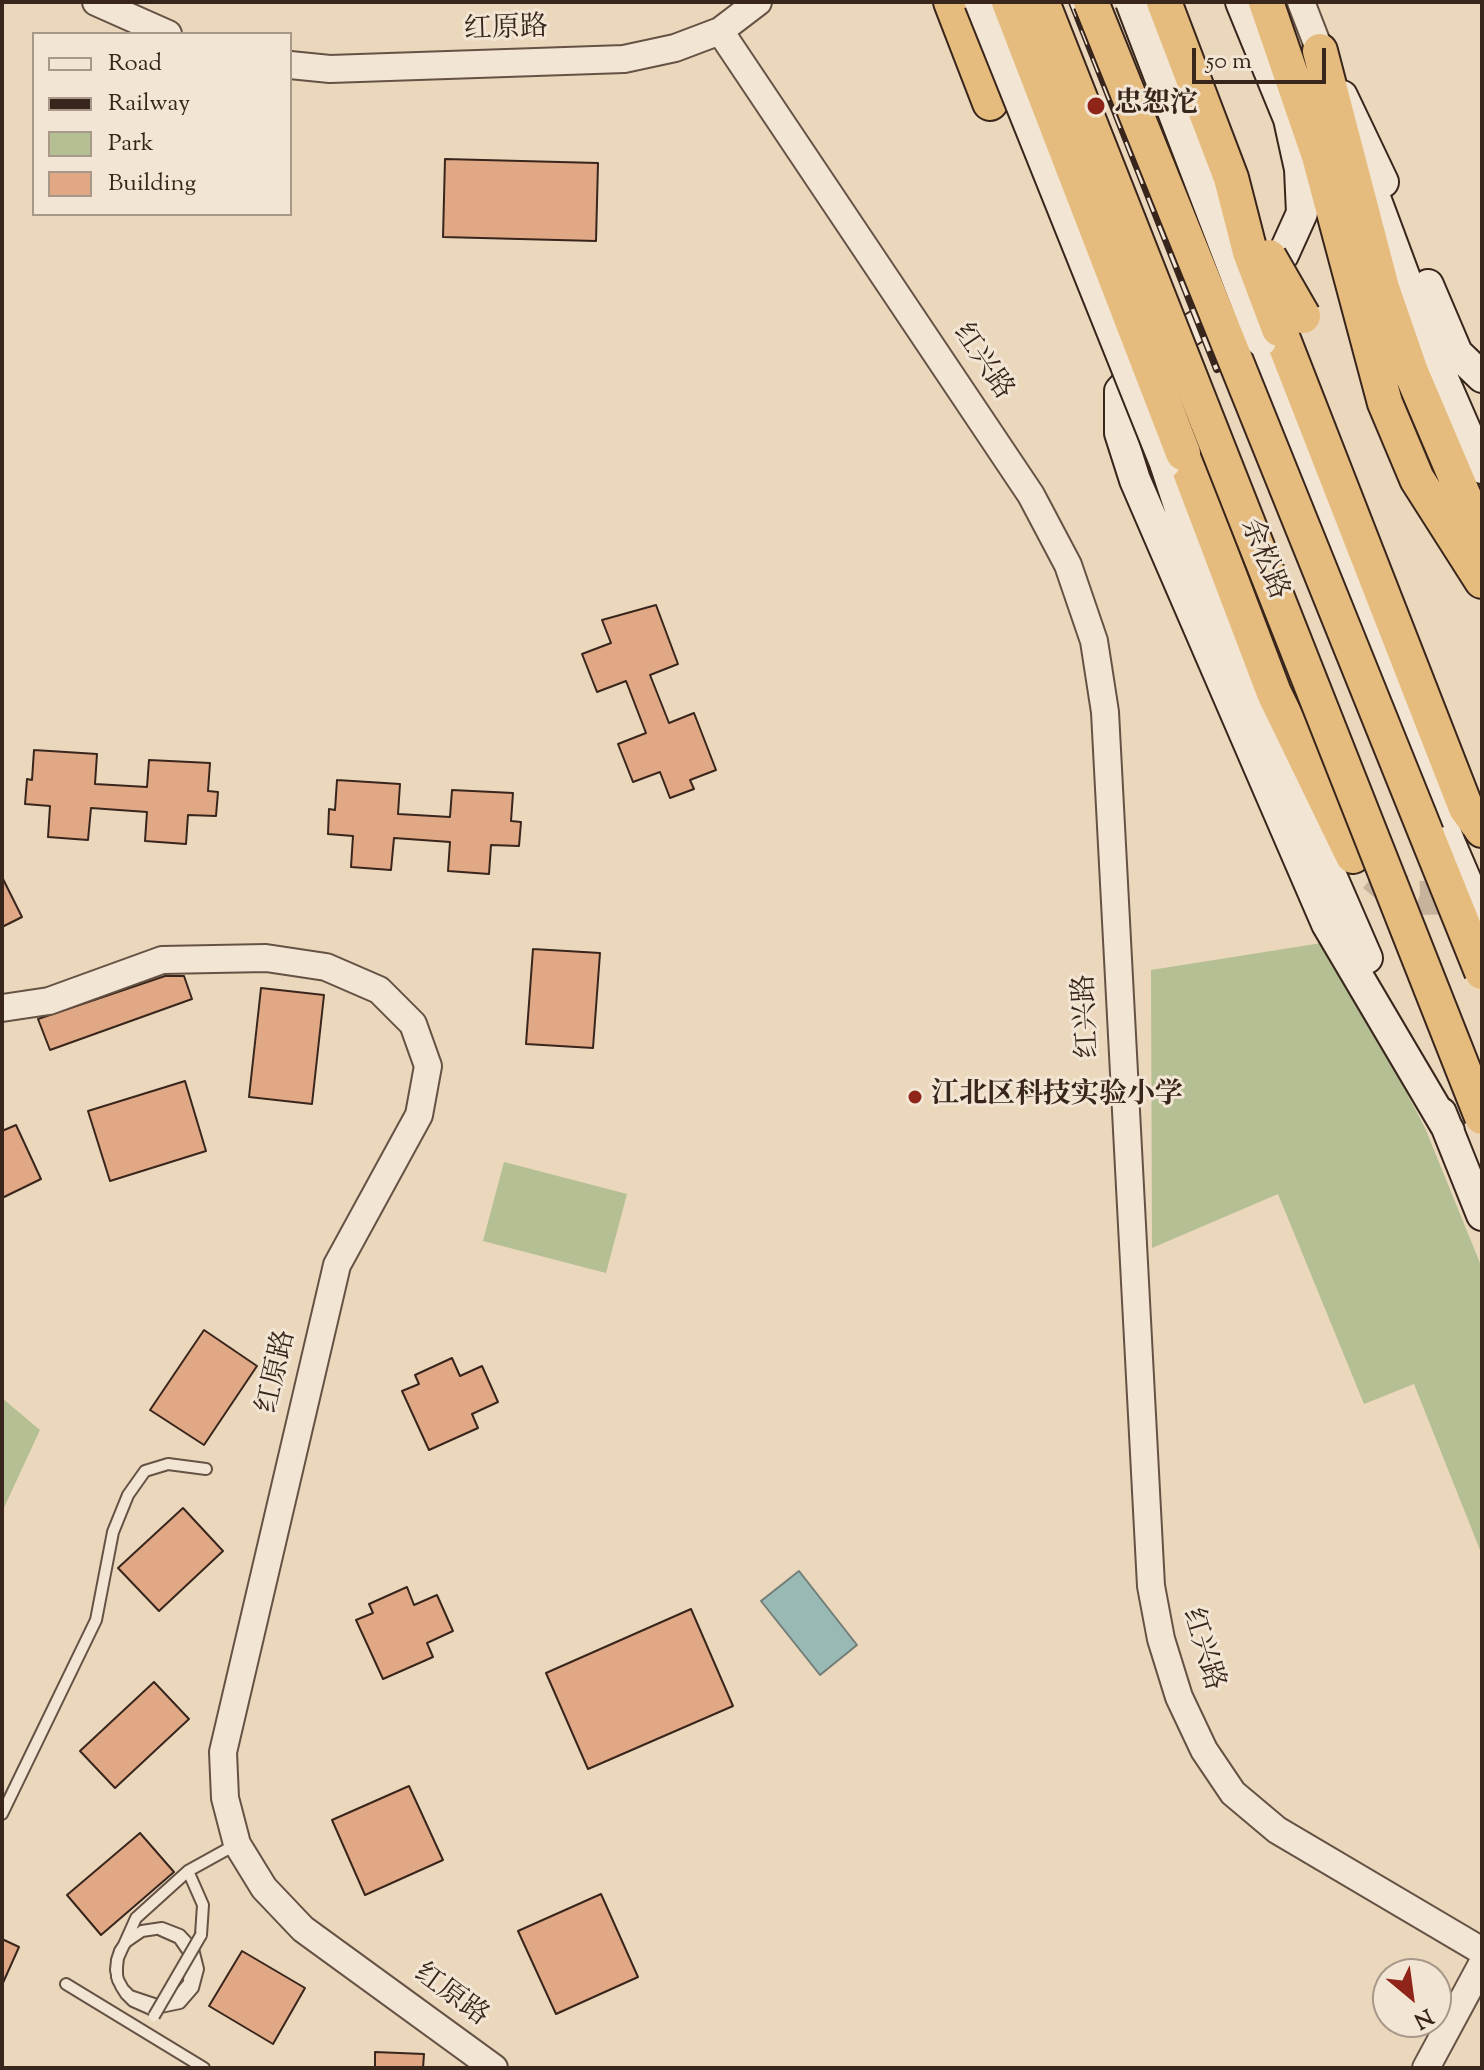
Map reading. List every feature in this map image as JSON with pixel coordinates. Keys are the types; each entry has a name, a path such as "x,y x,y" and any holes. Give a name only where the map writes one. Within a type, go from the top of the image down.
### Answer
{"highway":[{"path":"951,2 985,88"},
{"path":"1001,2 1023,39"},
{"path":"1009,2 1174,458 1274,693 1353,856"},
{"name":"余松路","path":"1042,2 1482,1117"},
{"name":"余松路","path":"1091,2 1482,972"},
{"path":"1161,2 1231,178 1250,252 1466,808 1482,830"},
{"path":"1266,2 1319,156 1385,403 1428,501 1482,581"},
{"path":"1320,51 1382,288 1411,372 1482,539"}],"main road":[{"path":"964,2 985,88"},
{"name":"余松路","path":"980,2 1174,458 1193,548 1338,921 1449,1131 1482,1215"},
{"path":"1131,2 1281,329 1449,841 1482,918"},
{"path":"1241,2 1289,119 1300,169 1302,213 1283,255 1252,291 1153,354 1120,391 1120,433 1135,480 1338,921"},
{"path":"1320,51 1384,185 1457,353 1482,377"},
{"path":"1320,51 1438,367 1482,468"}],"street":[{"path":"96,2 164,32"},
{"path":"720,31 751,2"},
{"path":"720,31 758,2"},
{"path":"1301,2 1320,51"},
{"name":"红原路","path":"292,65 330,69 624,59 675,48 720,31"},
{"name":"红兴路","path":"720,31 1031,495 1068,565 1094,641 1105,712 1151,1586 1161,1639 1179,1697 1204,1750 1233,1793 1277,1830 1482,1951"},
{"name":"红原路","path":"2,1008 49,1001 162,960 281,960 326,967 379,990 413,1024 428,1066 419,1115 337,1265 223,1752 225,1798 237,1844 264,1888 303,1929 494,2068"},
{"path":"1426,2068 1482,1964"}],"lane":[{"path":"2,1814 96,1620 113,1532 128,1495 145,1471 168,1464 206,1469"},
{"path":"161,1930 186,1945 193,1964 189,1983 176,1998 157,2005 130,1996 118,1980 116,1970 117,1960 120,1951 126,1942 142,1931 162,1928 180,1935 193,1949 198,1969 193,1988 180,2003 151,2009 133,2001 121,1986 117,1977 117,1967 118,1958 124,1945 130,1931 136,1918 188,1871 237,1844"},
{"path":"146,2033 201,1935 203,1905 188,1871"},
{"path":"66,1984 204,2068"}],"green space":[{"path":"1328,942 1425,1128 1482,1268 1482,1555 1414,1384 1364,1404 1278,1194 1152,1248 1151,970"},
{"path":"504,1162 627,1194 606,1273 483,1241"},
{"path":"2,1398 40,1430 2,1512"}],"water":[{"path":"799,1571 857,1645 820,1675 761,1601"}],"building":[{"path":"445,159 598,163 596,241 443,237"},
{"path":"656,605 678,664 650,675 669,723 694,713 716,770 690,780 694,789 670,798 660,772 633,782 618,744 646,733 626,681 597,692 582,654 611,643 602,620"},
{"path":"34,750 97,754 95,784 147,787 149,760 210,763 208,791 218,792 216,816 188,815 186,844 145,841 147,812 91,808 88,840 48,837 50,806 25,804 27,779 32,780"},
{"path":"337,780 400,784 398,814 450,817 452,790 513,793 511,821 521,822 519,846 491,845 489,874 448,871 450,842 394,838 391,870 351,867 353,836 328,834 329,809 335,810"},
{"path":"2,877 22,917 2,927"},
{"path":"533,949 600,953 593,1048 526,1044"},
{"path":"165,976 184,976 192,999 50,1050 38,1019"},
{"path":"261,988 324,995 312,1104 249,1097"},
{"path":"185,1081 206,1151 110,1181 88,1111"},
{"path":"16,1125 41,1179 2,1198 2,1131"},
{"path":"204,1330 257,1366 204,1445 150,1410"},
{"path":"452,1358 460,1376 482,1366 498,1402 472,1414 478,1428 429,1450 402,1391 419,1384 415,1375"},
{"path":"183,1508 223,1551 159,1611 118,1568"},
{"path":"407,1587 414,1605 437,1595 453,1631 427,1643 433,1657 383,1679 356,1620 373,1613 369,1604"},
{"path":"691,1609 733,1706 588,1769 546,1673"},
{"path":"154,1682 189,1719 115,1788 80,1751"},
{"path":"409,1786 443,1860 365,1895 332,1820"},
{"path":"140,1833 174,1872 101,1935 67,1895"},
{"path":"601,1894 638,1977 556,2014 518,1931"},
{"path":"2,1939 19,1947 2,1985"},
{"path":"242,1951 305,1988 273,2044 209,2006"},
{"path":"375,2052 424,2054 423,2068 375,2068"}],"tunnel":[{"path":"1374,875 1387,886 1420,898 1462,897 1477,890"}],"railway":[{"path":"1057,2 1204,373"},
{"path":"1072,2 1217,369"}],"place":[{"name":"忠恕沱","path":"1096,106"},
{"name":"江北区科技实验小学","path":"915,1097"}]}
